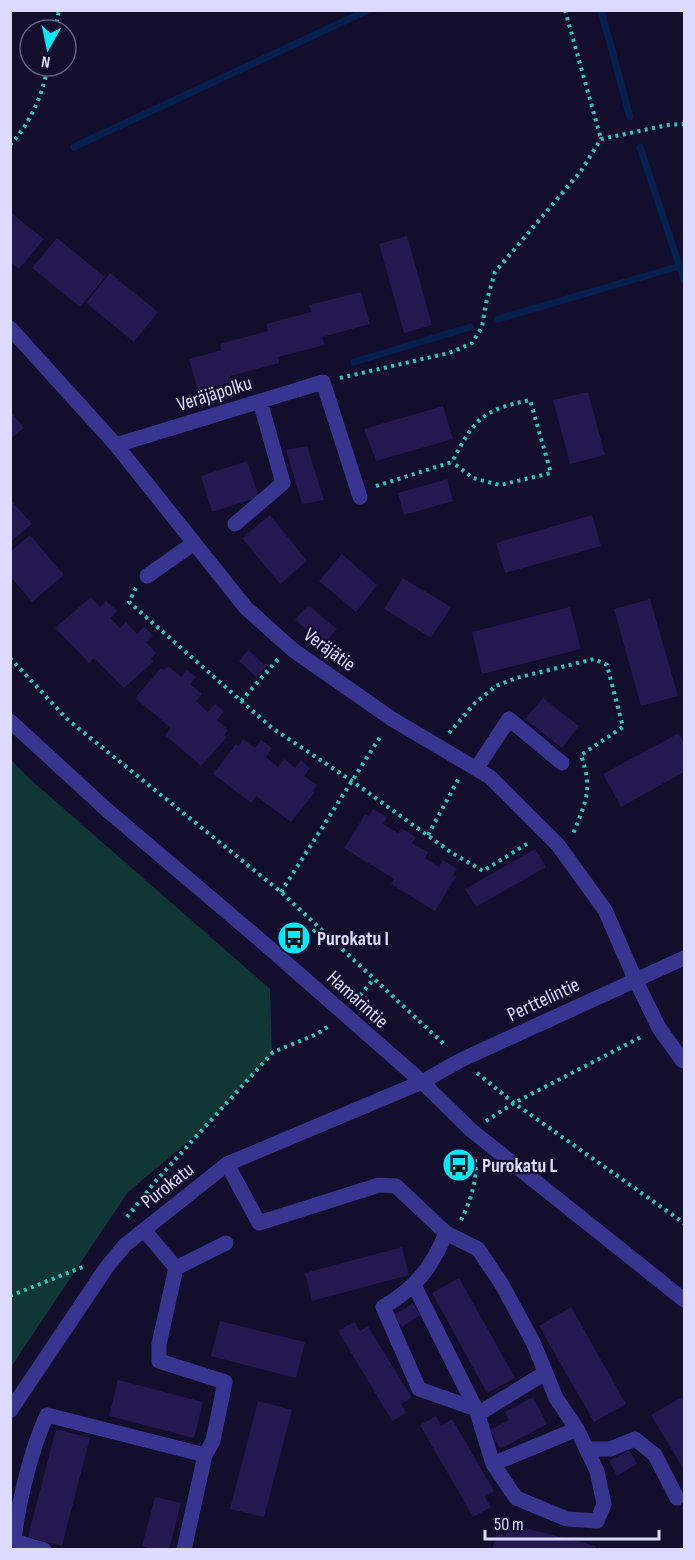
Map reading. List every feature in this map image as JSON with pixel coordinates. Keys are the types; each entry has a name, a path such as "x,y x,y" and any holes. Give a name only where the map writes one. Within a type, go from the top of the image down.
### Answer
{"street":[{"name":"Veräjätie","path":"10,328 116,445 246,608 290,646 392,719 490,777 558,844 605,910 659,1028 684,1061"},
{"name":"Veräjäpolku","path":"116,445 323,382"},
{"path":"323,382 359,494"},
{"path":"235,524 283,483 260,401"},
{"path":"147,576 194,543"},
{"path":"471,766 508,720 562,764"},
{"name":"Hamarintie","path":"10,721 107,810 422,1082 471,1130 684,1300"},
{"name":"Perttelintie","path":"422,1082 461,1060 684,958"},
{"name":"Purokatu","path":"10,1411 106,1268 125,1245 227,1164 422,1082"},
{"path":"227,1164 259,1223 379,1185 396,1186 449,1234 478,1249 501,1282 532,1342 556,1398 577,1429 597,1471 604,1504 597,1521 567,1519 516,1498 493,1464 477,1411 414,1284"},
{"path":"144,1230 176,1268"},
{"path":"449,1234 423,1276 402,1296 383,1307 419,1389 477,1411 545,1373"},
{"path":"176,1268 226,1243"},
{"path":"176,1268 159,1344 159,1361 225,1382 213,1441 205,1455 183,1550"},
{"path":"44,1550 12,1541 38,1433 47,1415 205,1455"},
{"path":"493,1464 577,1429"},
{"path":"586,1449 610,1449 635,1439 655,1455 676,1498"}],"path":[{"path":"323,382 449,353 472,343 482,327 495,272 581,171 601,139 565,10"},
{"path":"10,145 34,113 46,78"},
{"path":"601,139 684,124"},
{"path":"359,494 452,462 465,437 481,417 507,405 530,400 551,473 500,485 473,478 452,462"},
{"path":"147,576 135,588 129,602 272,728 352,781 452,853 483,871 532,841"},
{"path":"241,701 290,646"},
{"path":"10,658 67,719 281,892 461,1060 514,1103 684,1223"},
{"path":"439,747 475,703 496,686 516,678 594,659 608,665 623,727 581,755 588,774 588,796 565,854"},
{"path":"281,892 392,719"},
{"path":"428,835 471,766"},
{"path":"294,938 305,940 318,927"},
{"path":"126,1219 154,1183 273,1052 317,1034 343,1014 374,979"},
{"path":"449,1234 468,1206 477,1169 471,1130 514,1103 659,1028"},
{"path":"459,1165 477,1169"},
{"path":"10,1296 90,1264 83,1274"}],"green space":[{"path":"11,760 270,989 272,1054 202,1130 128,1192 11,1367"}],"building":[{"path":"10,212 44,239 19,269 10,262"},
{"path":"407,236 432,325 404,333 379,244"},
{"path":"57,238 105,277 80,307 32,268"},
{"path":"110,273 158,312 134,342 86,303"},
{"path":"361,292 370,324 322,337 325,345 278,357 279,363 230,376 231,382 198,391 189,359 222,350 220,344 268,331 266,324 311,312 309,305"},
{"path":"588,392 605,455 570,464 553,400"},
{"path":"443,406 453,439 376,461 364,429"},
{"path":"10,411 24,428 10,439"},
{"path":"307,446 324,500 302,504 286,450"},
{"path":"247,461 259,497 212,512 201,476"},
{"path":"447,479 453,501 404,515 398,493"},
{"path":"10,499 32,524 10,542"},
{"path":"270,515 307,561 280,584 242,538"},
{"path":"592,515 601,546 505,573 496,543"},
{"path":"30,535 64,575 32,602 10,576 10,552"},
{"path":"342,554 377,585 356,612 319,581"},
{"path":"403,578 451,607 431,638 384,609"},
{"path":"91,597 100,607 106,601 117,611 110,618 120,628 126,622 137,634 144,626 153,636 146,642 156,653 151,659 154,661 124,688 94,658 89,663 55,628"},
{"path":"650,599 678,696 641,706 614,609"},
{"path":"308,605 337,629 324,644 295,620"},
{"path":"570,607 581,649 482,674 472,632"},
{"path":"248,650 266,666 256,677 239,661"},
{"path":"168,666 181,677 187,669 196,677 190,684 202,694 196,701 208,712 215,704 224,711 217,720 228,730 224,735 227,737 201,766 165,735 171,728 135,698 161,668 164,670"},
{"path":"543,698 579,726 562,748 525,719"},
{"path":"679,733 684,744 684,772 621,807 603,774"},
{"path":"243,739 255,748 261,740 272,748 266,757 278,767 284,759 295,768 301,760 310,768 304,776 317,785 313,791 315,792 291,822 256,796 251,803 213,774 236,744 239,746"},
{"path":"373,809 387,817 383,824 398,833 401,828 416,837 412,843 428,852 425,858 439,867 443,860 457,869 453,875 456,877 435,911 391,884 394,879 344,848 365,814 369,816"},
{"path":"535,849 546,867 476,907 465,889"},
{"path":"402,1247 409,1275 312,1301 305,1273"},
{"path":"459,1278 515,1378 487,1393 432,1293"},
{"path":"413,1303 420,1315 402,1327 394,1315"},
{"path":"571,1307 626,1404 594,1422 539,1326"},
{"path":"220,1321 305,1342 296,1378 211,1356"},
{"path":"354,1322 360,1331 368,1326 412,1398 401,1404 406,1413 392,1421 338,1331"},
{"path":"118,1380 203,1402 194,1438 109,1416"},
{"path":"533,1397 547,1424 500,1449 490,1430 509,1420 505,1412"},
{"path":"682,1397 684,1400 684,1470 651,1415"},
{"path":"258,1401 292,1410 264,1517 230,1509"},
{"path":"436,1416 441,1426 452,1419 494,1491 485,1497 491,1507 473,1517 420,1425"},
{"path":"56,1429 90,1438 62,1546 28,1537"},
{"path":"629,1450 637,1464 617,1476 609,1461"},
{"path":"155,1497 181,1503 169,1550 153,1550 142,1546"},
{"path":"509,1524 596,1546 595,1550 492,1550 497,1533 506,1535"}],"waterway":[{"path":"74,147 368,10"},
{"path":"601,10 630,117"},
{"path":"640,147 684,280"},
{"path":"498,319 680,266"},
{"path":"354,362 470,327"}],"place":[{"name":"Purokatu I","path":"294,938"},
{"name":"Purokatu L","path":"459,1165"}]}
